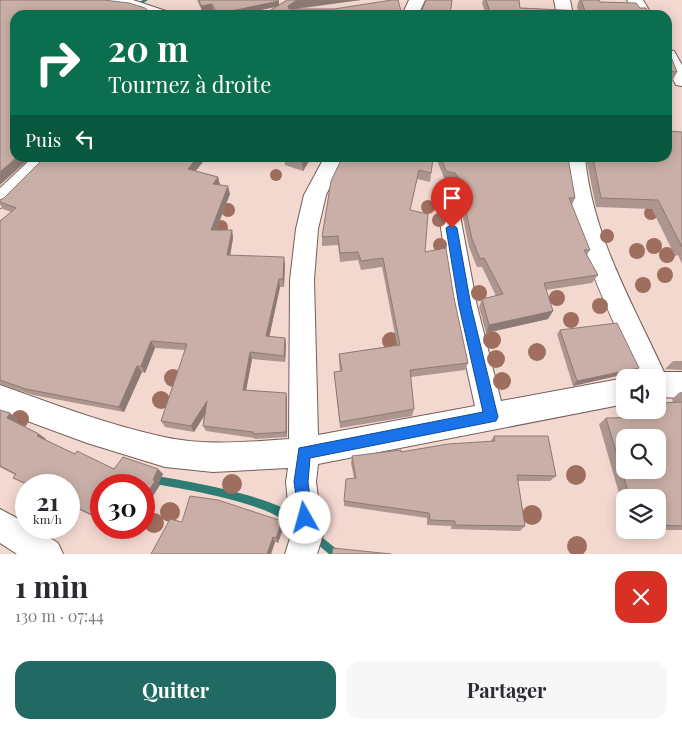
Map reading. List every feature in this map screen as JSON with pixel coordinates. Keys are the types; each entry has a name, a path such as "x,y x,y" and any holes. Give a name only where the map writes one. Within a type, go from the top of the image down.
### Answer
{"street":[{"path":"95,0 127,2 150,10"},
{"path":"672,62 682,81"},
{"path":"0,200 40,162"},
{"path":"304,545 301,482 304,452 302,280 306,238 316,195 332,162"},
{"path":"575,162 581,204 602,265 649,369"},
{"path":"445,189 465,306 491,417"},
{"path":"666,385 682,384"},
{"path":"0,398 88,429 165,452 213,457 304,452 616,393"},
{"path":"0,526 47,554"}],"building":[{"path":"0,0 104,0 129,3 147,10 10,10 11,162 0,172"},
{"path":"199,0 279,1 236,10 215,10 212,4 201,6"},
{"path":"287,0 297,0 288,6 289,9 334,9 398,0 401,10 271,10"},
{"path":"426,0 452,0 451,10 422,10"},
{"path":"486,0 519,0 520,8 563,10 489,10"},
{"path":"581,0 636,3 640,8 646,8 647,10 585,10"},
{"path":"672,59 677,72 672,71"},
{"path":"672,131 682,132 682,247 658,200 601,198 594,162 672,162"},
{"path":"40,162 194,162 188,169 218,177 213,184 228,186 211,230 232,230 227,255 284,257 283,279 279,279 266,336 285,338 284,356 250,352 243,390 286,393 286,432 253,434 253,432 203,426 207,401 191,426 161,421 187,344 151,341 141,366 137,366 119,407 26,389 0,380 0,221 16,208 0,202"},
{"path":"340,162 432,162 431,173 419,170 410,210 428,214 425,252 446,248 454,298 468,363 410,370 414,409 340,422 334,372 342,371 339,354 400,345 383,258 361,261 358,252 340,253 338,236 322,237 331,181"},
{"path":"443,162 569,162 575,198 569,198 590,250 584,250 598,275 544,283 553,311 489,325 482,299 503,294 484,258 480,259 472,239 459,179 455,173 446,171"},
{"path":"617,323 639,368 616,369 616,373 577,381 560,330"},
{"path":"682,402 682,526 666,525 666,489 627,489 624,479 666,479 666,429 616,429 616,451 606,418 666,419 666,403"},
{"path":"0,410 10,413 7,418 39,434 37,436 75,454 77,451 114,469 123,457 158,469 155,476 155,474 90,474 90,514 80,509 80,474 16,474 0,466"},
{"path":"494,436 548,436 556,476 517,475 525,526 455,525 455,521 430,520 429,513 344,501 346,479 356,478 352,456 401,450 401,452 448,444 495,441"},
{"path":"190,496 218,500 282,521 276,538 273,537 267,554 151,554 170,519 182,522"},
{"path":"333,548 391,554 332,554"}],"waterway":[{"path":"129,10 146,0"},
{"path":"155,480 205,489 247,500 266,506 295,521"},
{"path":"315,537 336,554"}],"route":[{"path":"305,518 301,482 304,452 491,417 465,306 452,228"}]}
